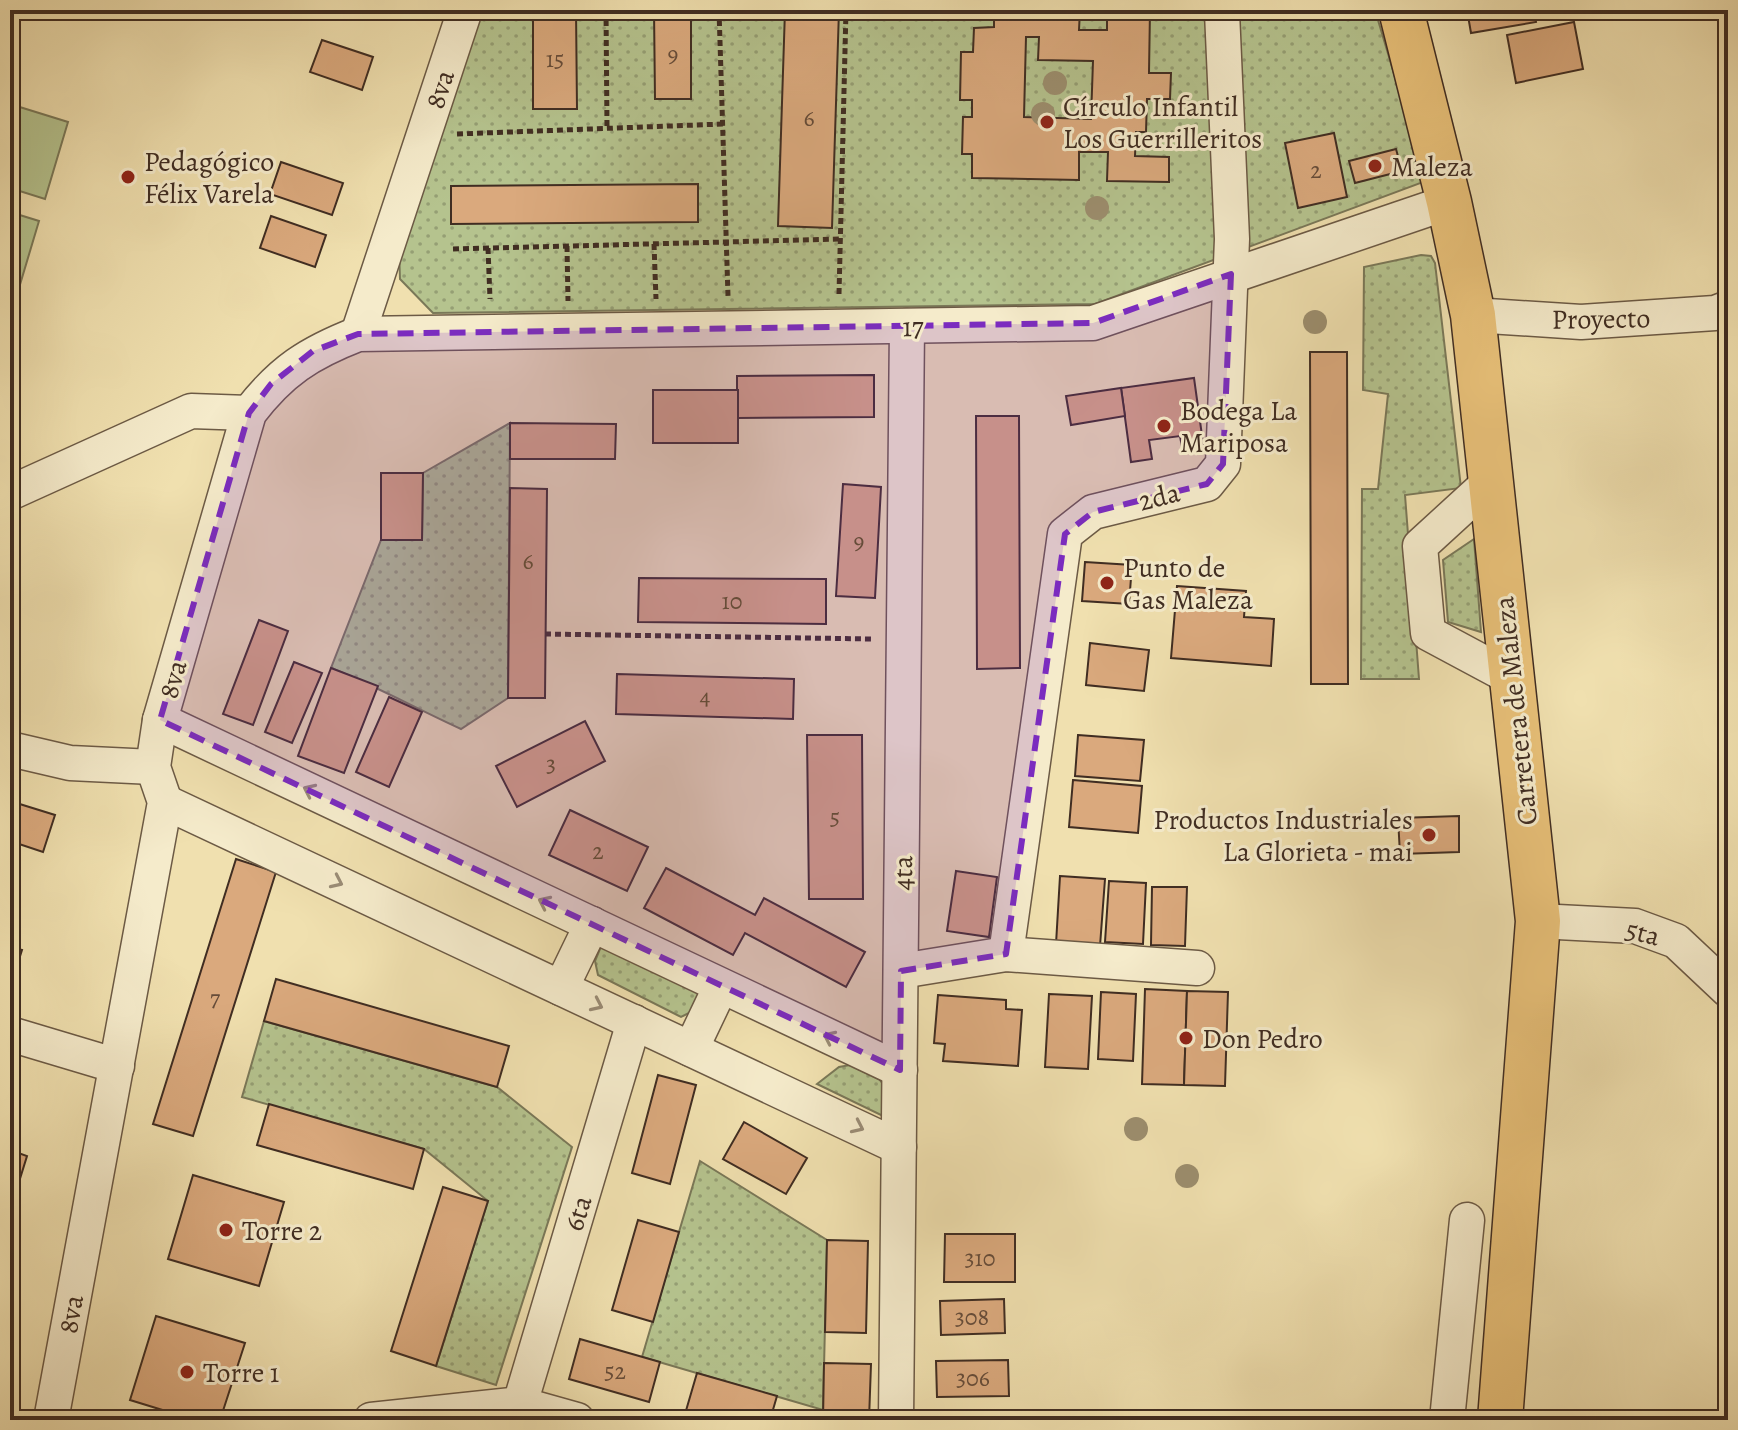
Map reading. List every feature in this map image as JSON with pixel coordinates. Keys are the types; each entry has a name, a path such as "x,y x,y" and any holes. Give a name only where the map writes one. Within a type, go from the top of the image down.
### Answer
{"main road":[{"name":"Carretera de Maleza","path":"1401,10 1449,202 1473,315 1538,921 1500,1420"}],"street":[{"name":"8va","path":"51,1420 165,802 153,767 160,720 249,413 271,384 313,351 358,334 465,10"},
{"name":"2da","path":"1006,954 1065,534 1093,512 1207,484 1223,464 1231,274 1222,12"},
{"name":"17","path":"358,334 1093,323 1449,202"},
{"name":"Proyecto","path":"1473,315 1581,322 1715,313 1728,308"},
{"name":"4ta","path":"896,1420 907,326"},
{"path":"10,493 191,411 249,413"},
{"path":"1491,481 1420,546 1428,633 1512,678"},
{"path":"160,720 900,1070"},
{"path":"10,749 70,763 153,767"},
{"path":"165,802 899,1147"},
{"name":"5ta","path":"1538,921 1635,926 1676,941 1728,990"},
{"path":"561,988 592,924"},
{"path":"901,971 1006,954 1197,968"},
{"path":"691,1049 721,986"},
{"name":"6ta","path":"520,1404 634,1022"},
{"path":"10,1034 117,1066"},
{"path":"1447,1420 1467,1220"},
{"path":"371,1420 520,1404 577,1420"}],"path":[{"path":"606,10 607,128"},
{"path":"719,10 730,329"},
{"path":"838,327 846,10"},
{"path":"424,135 723,124"},
{"path":"453,249 841,239"},
{"path":"654,244 657,330"},
{"path":"567,246 568,331"},
{"path":"488,248 491,332"},
{"path":"545,634 904,639"}],"highlighted area":[{"path":"1231,274 1223,464 1207,484 1093,512 1065,534 1006,954 901,971 900,1070 160,720 249,413 271,384 313,351 358,334 1093,323"}],"green space":[{"path":"480,10 1375,10 1426,181 1095,304 433,313 400,279 399,248"},
{"path":"10,104 68,122 45,199 10,188"},
{"path":"10,212 39,221 16,298 10,296"},
{"path":"1421,255 1431,256 1435,263 1461,488 1405,495 1419,679 1361,679 1362,489 1378,489 1388,394 1363,390 1364,267"},
{"path":"510,423 508,698 461,729 331,668 381,540 422,540 423,473"},
{"path":"1474,539 1481,632 1448,622 1443,560"},
{"path":"602,944 701,993 693,1011 681,1017 598,975 595,961"},
{"path":"264,1021 497,1087 572,1147 496,1385 436,1366 488,1201 424,1149 242,1097"},
{"path":"850,1065 879,1079 886,1088 883,1116 817,1084 839,1067"},
{"path":"700,1161 827,1240 823,1410 642,1357"}],"building":[{"path":"533,10 576,10 577,109 533,109"},
{"path":"654,10 691,10 691,99 655,99"},
{"path":"785,10 839,10 832,228 778,226"},
{"path":"994,10 1080,10 1079,30 1107,30 1107,10 1150,10 1149,73 1171,73 1170,99 1147,99 1146,132 1136,132 1135,156 1169,157 1169,182 1107,181 1108,152 1079,152 1079,180 972,178 972,154 962,154 963,117 972,117 972,100 960,100 961,52 973,52 974,28 994,27","holes":["1026,37 1039,37 1038,60 1093,61 1091,119 1024,117"]},
{"path":"1467,10 1534,10 1536,22 1471,33"},
{"path":"1574,22 1583,69 1516,83 1507,35"},
{"path":"322,40 373,57 362,90 310,72"},
{"path":"1334,133 1347,197 1298,208 1285,143"},
{"name":"Maleza","path":"1396,149 1402,171 1355,183 1349,161"},
{"path":"281,162 343,183 332,215 270,194"},
{"path":"698,184 698,222 451,224 451,186"},
{"path":"271,216 326,235 315,267 260,248"},
{"path":"1310,352 1347,352 1348,684 1311,684"},
{"path":"874,375 874,417 737,418 737,376"},
{"name":"Bodega La Mariposa","path":"1194,378 1204,450 1183,453 1180,436 1149,440 1152,459 1131,462 1121,388"},
{"path":"1121,388 1125,416 1071,425 1066,396"},
{"path":"653,390 738,390 738,443 653,443"},
{"path":"976,416 1019,416 1020,668 977,669"},
{"path":"510,423 616,424 615,459 510,459"},
{"path":"381,473 423,473 422,540 381,540"},
{"path":"843,484 881,487 875,598 836,596"},
{"path":"510,488 547,489 545,698 508,698"},
{"name":"Punto de Gas Maleza","path":"1085,562 1132,565 1129,604 1082,601"},
{"path":"639,578 826,579 826,624 638,622"},
{"path":"1177,586 1246,591 1244,617 1274,619 1271,666 1171,658"},
{"path":"259,620 288,631 253,725 223,714"},
{"path":"1090,643 1149,650 1144,691 1086,685"},
{"path":"294,662 322,673 292,743 265,732"},
{"path":"331,668 378,686 344,773 298,756"},
{"path":"617,674 794,679 793,719 616,714"},
{"path":"389,697 422,712 389,787 356,772"},
{"path":"585,721 605,761 517,807 496,766"},
{"path":"807,735 862,735 863,899 809,899"},
{"path":"1078,735 1144,740 1140,781 1075,776"},
{"path":"1073,780 1142,786 1138,833 1069,827"},
{"path":"10,801 55,815 43,852 10,841"},
{"path":"570,810 648,847 627,891 549,855"},
{"name":"Productos Industriales La Glorieta - mai","path":"1459,816 1459,852 1400,854 1398,818"},
{"path":"236,859 276,872 193,1136 153,1124"},
{"path":"666,868 755,915 764,898 865,952 846,987 745,933 733,955 644,908"},
{"path":"956,871 997,877 989,937 947,931"},
{"path":"1060,876 1105,879 1100,946 1056,944"},
{"path":"1109,881 1146,883 1143,944 1105,942"},
{"path":"1152,887 1187,887 1185,946 1151,945"},
{"path":"10,947 22,950 10,988"},
{"path":"276,979 509,1046 497,1087 264,1021"},
{"path":"1145,989 1187,991 1184,1085 1142,1084"},
{"path":"1187,991 1228,992 1225,1086 1184,1085"},
{"path":"1101,992 1136,994 1133,1061 1098,1059"},
{"path":"1049,994 1092,996 1088,1069 1045,1067"},
{"path":"938,995 1006,1000 1006,1009 1022,1010 1018,1066 943,1061 945,1044 934,1043"},
{"path":"658,1075 696,1085 670,1184 632,1173"},
{"path":"269,1104 424,1149 413,1189 257,1145"},
{"path":"744,1122 807,1158 786,1194 723,1159"},
{"path":"10,1150 27,1156 10,1211"},
{"name":"Torre 2","path":"193,1175 284,1202 259,1286 168,1259"},
{"path":"443,1187 488,1201 436,1366 391,1351"},
{"path":"638,1220 679,1232 653,1322 612,1310"},
{"path":"945,1234 1015,1234 1015,1282 944,1282"},
{"path":"827,1240 868,1241 866,1333 825,1332"},
{"path":"1004,1299 1005,1333 941,1335 940,1301"},
{"name":"Torre 1","path":"156,1316 245,1343 220,1420 195,1420 130,1400"},
{"path":"580,1339 660,1362 649,1402 569,1379"},
{"path":"1008,1360 1009,1396 937,1397 936,1361"},
{"path":"824,1363 871,1364 869,1420 823,1420"},
{"path":"697,1373 777,1396 770,1420 706,1420 685,1414"}],"place":[{"name":"Círculo Infantil Los Guerrilleritos","path":"1047,122"},
{"name":"Maleza","path":"1375,166"},
{"name":"Pedagógico Félix Varela","path":"128,177"},
{"name":"Bodega La Mariposa","path":"1164,426"},
{"name":"Punto de Gas Maleza","path":"1107,583"},
{"name":"Productos Industriales La Glorieta - mai","path":"1429,835"},
{"name":"Don Pedro","path":"1186,1038"},
{"name":"Torre 2","path":"226,1230"},
{"name":"Torre 1","path":"187,1372"}]}
